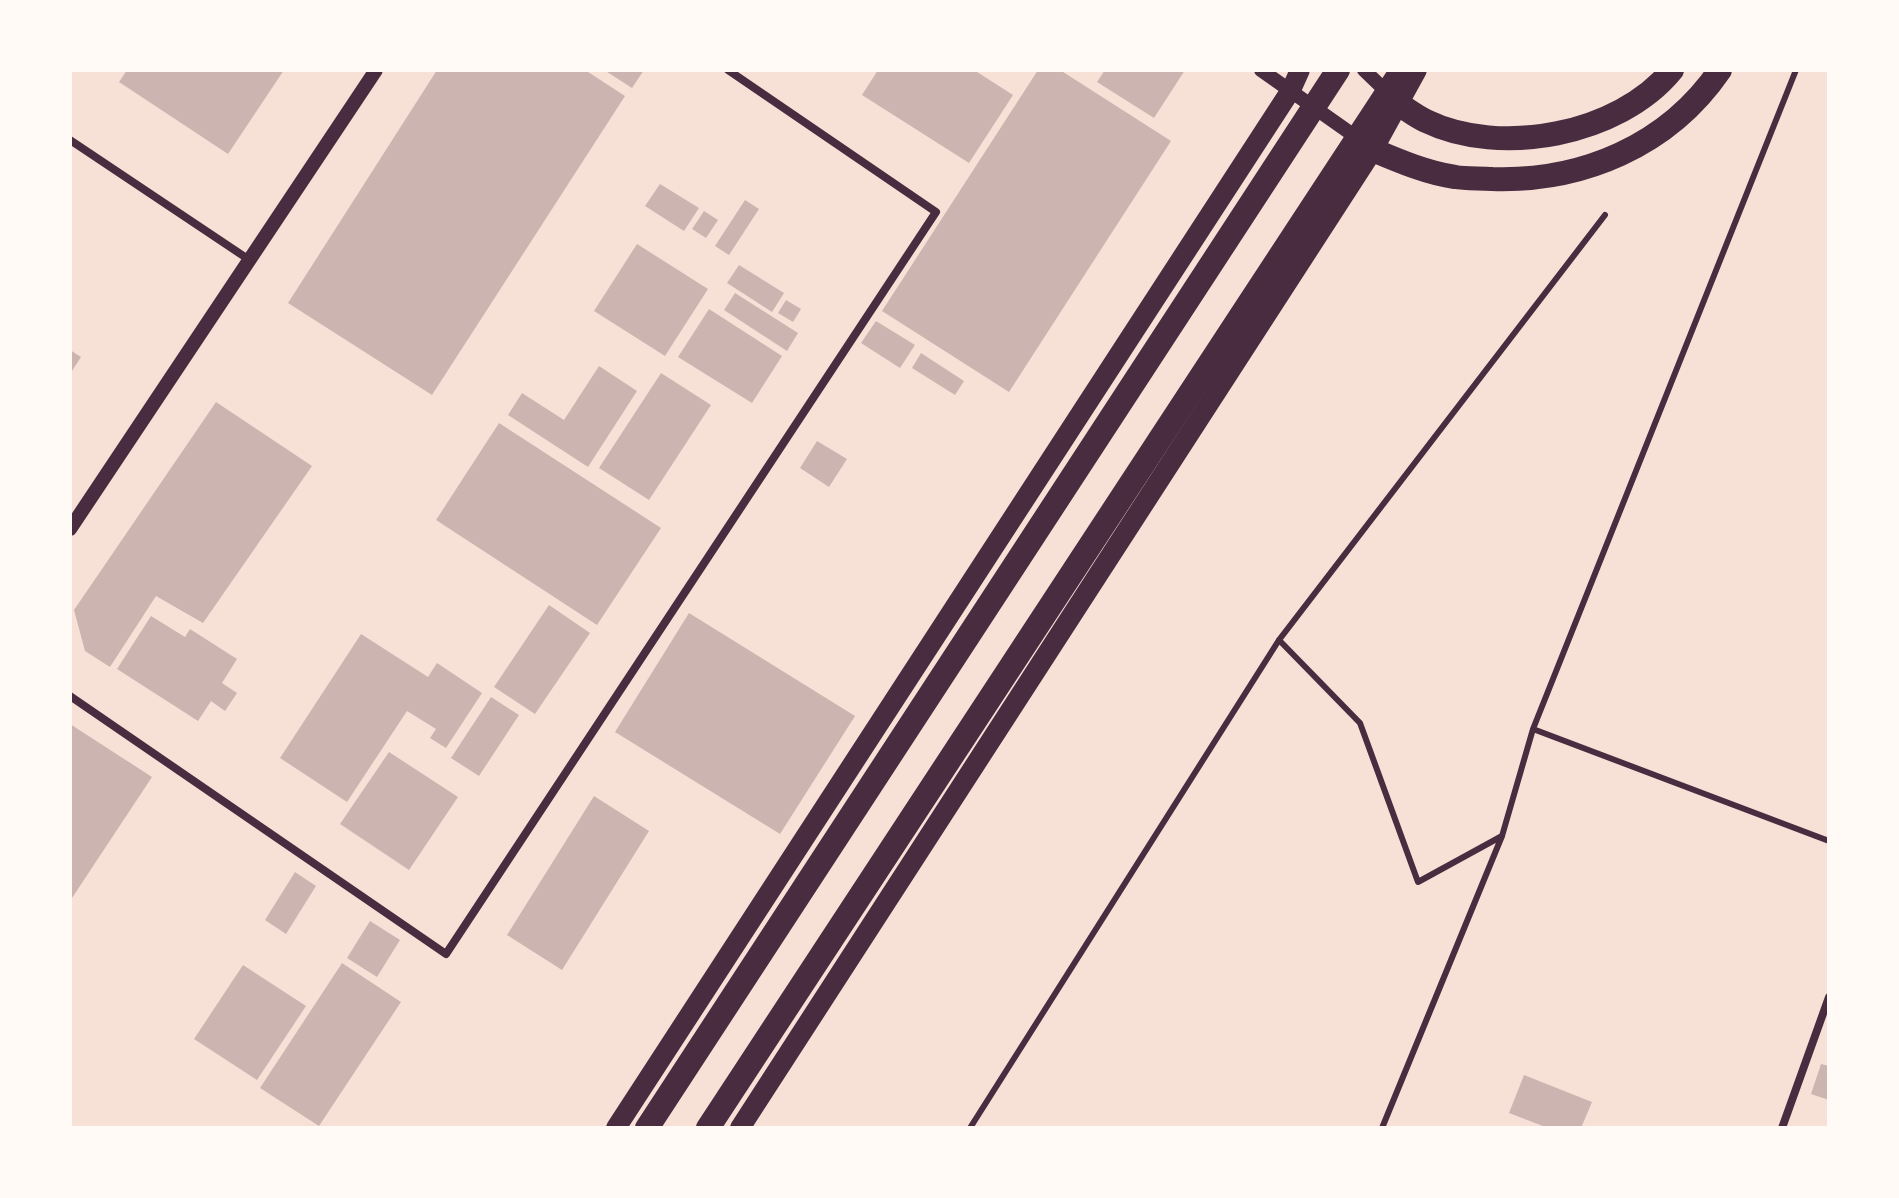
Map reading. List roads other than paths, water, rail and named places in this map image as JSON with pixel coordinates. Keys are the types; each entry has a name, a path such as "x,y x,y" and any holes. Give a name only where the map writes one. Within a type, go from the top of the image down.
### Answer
{"highway":[{"path":"647,1128 1338,70"},
{"path":"708,1128 1402,70"},
{"path":"1400,105 1427,122 1463,133 1506,138 1551,135 1597,122 1637,101 1672,70"},
{"path":"1373,150 1404,163 1455,177 1512,180 1570,173 1625,154 1672,124 1720,70"}],"main road":[{"path":"616,1128 1291,90 1300,70"},
{"path":"740,1128 1373,150 1417,70"}],"street":[{"path":"70,529 376,70"},
{"path":"70,696 446,954 936,212 728,70"},
{"path":"1261,70 1373,150"},
{"path":"1364,70 1400,105"},
{"path":"70,140 248,259"},
{"path":"1782,1128 1829,997"}],"lane":[{"path":"1382,1128 1502,836 1533,729 1796,70"},
{"path":"970,1128 1279,640 1605,215"},
{"path":"1279,640 1360,723 1418,882 1502,836"},
{"path":"1533,729 1829,841"}]}
